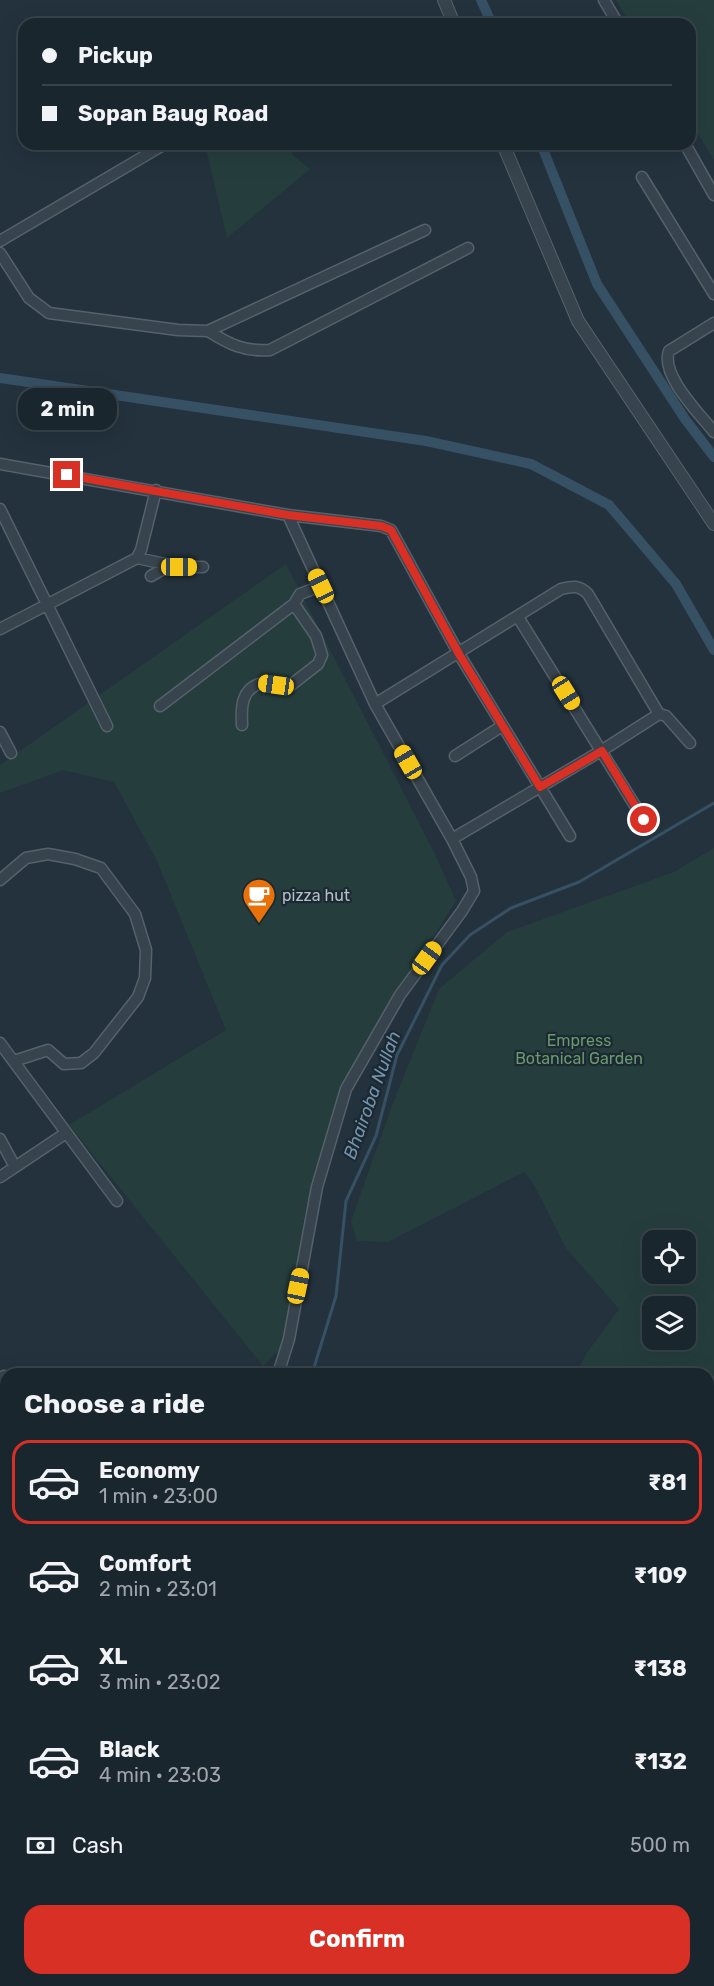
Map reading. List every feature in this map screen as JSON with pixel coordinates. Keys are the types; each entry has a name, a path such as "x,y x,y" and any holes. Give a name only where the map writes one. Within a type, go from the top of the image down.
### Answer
{"street":[{"path":"444,0 452,18"},
{"path":"604,0 614,18"},
{"path":"0,241 155,150"},
{"path":"505,150 554,270 578,321 714,524"},
{"path":"688,150 714,195"},
{"path":"642,177 714,294"},
{"path":"208,331 425,230"},
{"path":"0,253 29,298 49,313 144,326 208,331 234,347 254,351 270,350 468,248"},
{"path":"714,323 669,351 666,359 677,384 714,432"},
{"path":"0,464 288,515 381,526 391,530 459,654 570,836"},
{"path":"0,629 137,558 156,490"},
{"path":"280,1368 289,1339 317,1187 346,1089 400,995 462,911 474,891 471,877 452,839 375,704 288,515"},
{"path":"2,516 107,726"},
{"path":"137,558 170,565 204,567"},
{"path":"151,576 170,565"},
{"path":"160,705 294,604 300,594 321,586"},
{"path":"375,704 561,589 581,587 588,594 659,714 666,716 690,743"},
{"path":"242,726 240,704 247,693 262,683 291,685 318,664 322,655 316,636 294,604"},
{"path":"518,617 644,820"},
{"path":"452,839 602,751 659,714"},
{"path":"455,756 502,726"},
{"path":"0,732 10,753"},
{"path":"0,880 26,858 48,854 101,868 135,914 146,950 145,978 138,997 94,1053 81,1063 64,1064 48,1050 14,1060"},
{"path":"0,1043 117,1201"},
{"path":"0,1178 66,1133"},
{"path":"0,1139 15,1167"}],"green space":[{"path":"616,0 714,0 714,160 696,131 696,18 626,18"},
{"path":"206,150 290,150 310,169 227,238"},
{"path":"286,564 434,852 456,901 392,1002 343,1093 323,1164 306,1207 283,1346 263,1366 69,1125 226,1030 157,861 114,782 63,770 0,793 0,765"},
{"name":"Empress Botanical Garden","path":"714,848 714,1368 579,1368 586,1354 619,1309 566,1248 533,1183 524,1172 388,1242 357,1241 351,1221 393,1103 439,989 507,932 674,872"}],"waterway":[{"path":"481,0 489,18"},
{"path":"543,150 597,284 685,419 714,457"},
{"path":"0,378 426,441 531,464 609,505 676,584 714,650"},
{"name":"Bhairoba Nullah","path":"314,1368 336,1296 346,1201 376,1136 397,1055 442,965 470,935 511,908 579,882 714,803"}],"place":[{"name":"pizza hut","path":"259,924"}],"route":[{"path":"67,475 288,515 381,526 391,530 400,542 459,654 540,787 602,751 644,820"}]}
